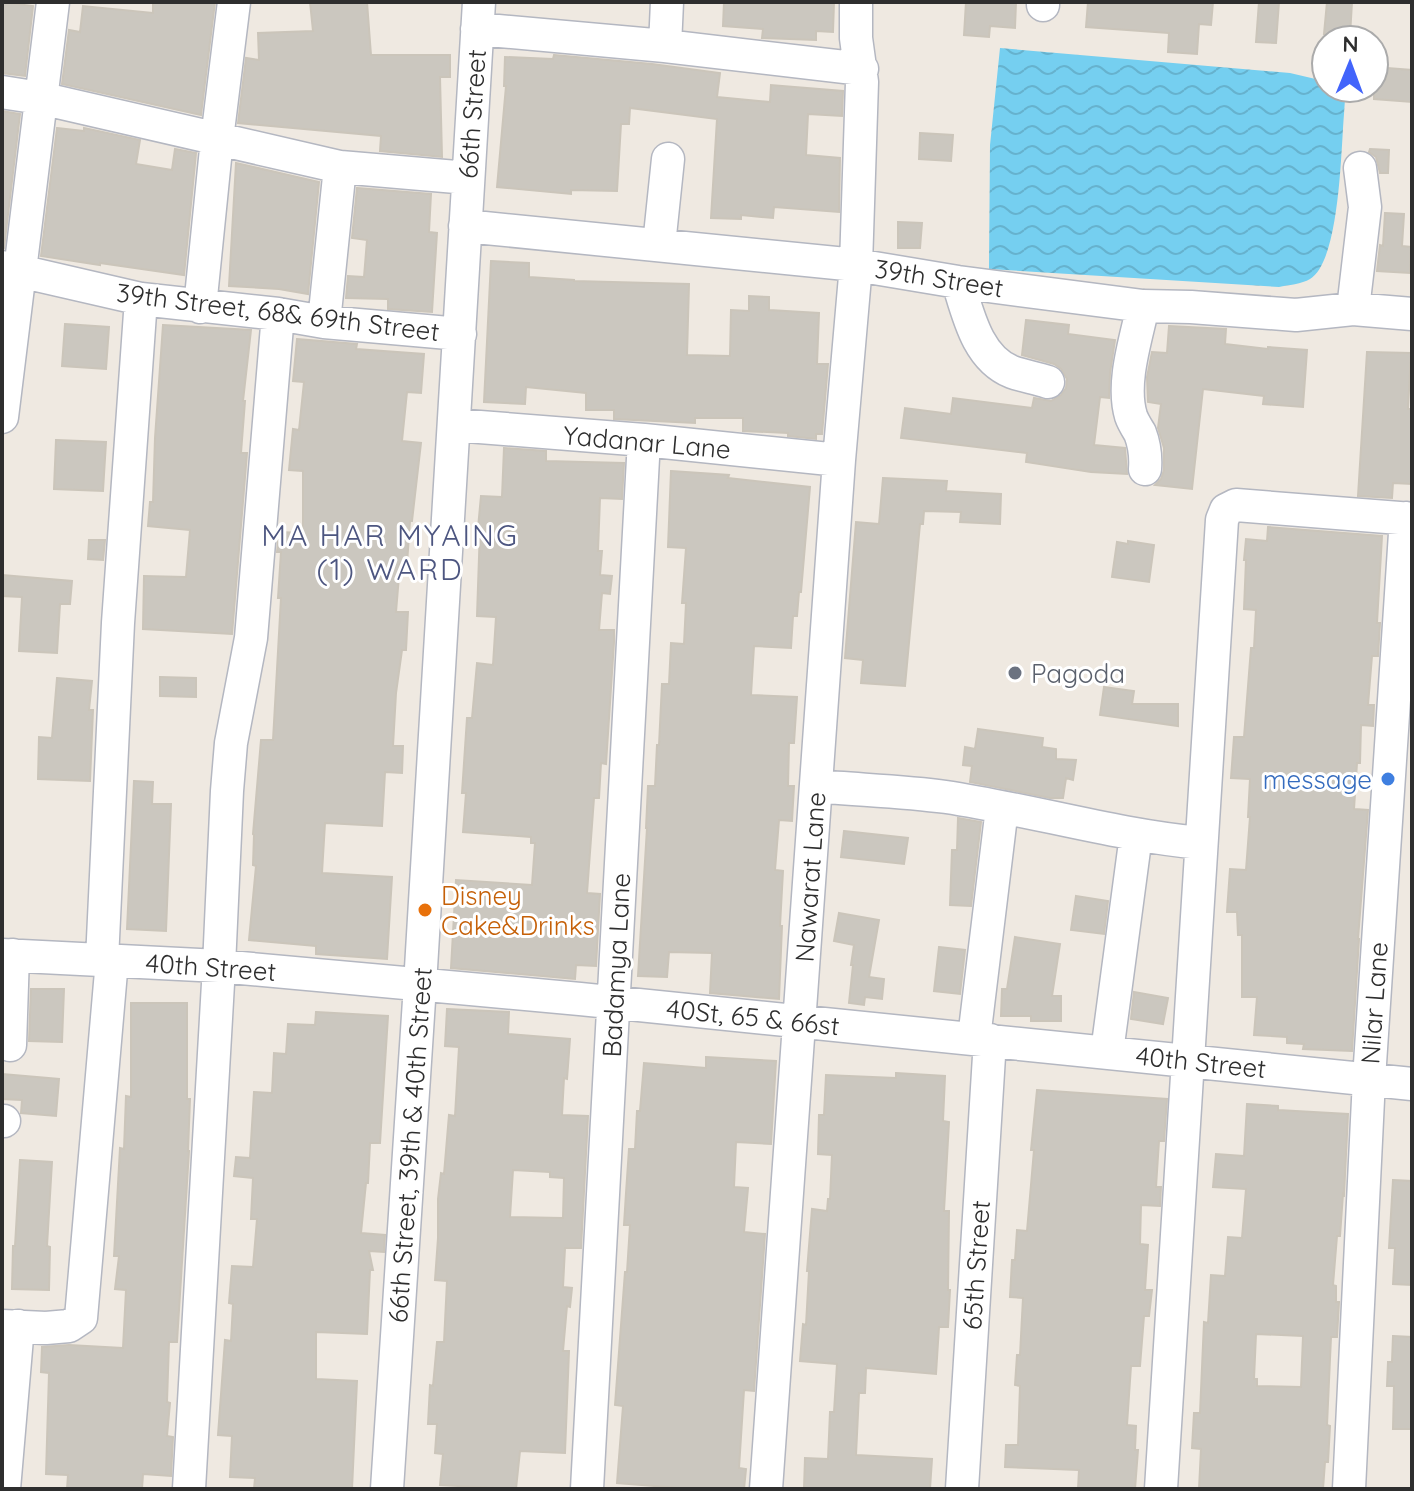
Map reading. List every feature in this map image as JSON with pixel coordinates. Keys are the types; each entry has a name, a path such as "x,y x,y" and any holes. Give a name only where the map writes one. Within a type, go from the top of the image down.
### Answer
{"street":[{"path":"2,417 10,269 40,98 53,2"},
{"path":"200,307 234,2"},
{"path":"665,46 667,2"},
{"name":"Nawarat Lane","path":"766,1489 839,460 856,265 862,69 856,38 856,2"},
{"path":"478,15 665,46 862,69"},
{"name":"66th Street","path":"465,226 478,15"},
{"path":"2,92 340,167 468,178"},
{"path":"659,245 668,159"},
{"path":"324,322 340,167"},
{"path":"1353,309 1365,207 1360,168"},
{"name":"39th Street","path":"465,226 856,265 958,282 1143,306 1296,315 1353,309 1412,314"},
{"name":"66th Street, 39th & 40th Street","path":"387,1489 465,226"},
{"name":"39th Street, 68& 69th Street","path":"10,269 141,299 324,322 460,334"},
{"path":"958,282 971,325 992,358 1009,371 1048,382"},
{"path":"4,1489 10,1326 69,1326 81,1318 107,960 118,623 141,299"},
{"path":"1143,306 1128,389 1131,416 1146,452 1145,469"},
{"path":"189,1489 231,743 251,638 278,314"},
{"name":"Yadanar Lane","path":"454,425 839,460"},
{"name":"Badamya Lane","path":"587,1489 644,440"},
{"path":"1161,1489 1222,520 1226,510 1236,505 1409,518"},
{"name":"Nilar Lane","path":"1349,1489 1369,1079 1409,518"},
{"path":"816,786 945,797 1136,835 1201,843"},
{"name":"65th Street","path":"962,1489 982,1039 1002,808"},
{"path":"1107,1052 1136,835"},
{"path":"7,955 10,1045"},
{"name":"40th Street","path":"7,955 219,966 420,985"},
{"name":"40St, 65 & 66st","path":"420,985 982,1039"},
{"name":"40th Street","path":"982,1039 1412,1084"}],"water":[{"path":"1000,48 1290,73 1310,78 1310,104 1345,104 1340,177 1328,251 1320,268 1310,279 1279,287 989,269 990,145"}],"building":[{"path":"2,2 33,6 25,76 2,73"},
{"path":"153,2 215,2 201,115 62,84 69,30 80,32 83,6 153,13"},
{"path":"310,2 367,2 371,55 450,55 450,77 440,77 442,157 380,151 381,136 238,123 246,58 259,60 258,33 313,31"},
{"path":"724,2 834,2 833,32 816,31 816,40 762,38 763,29 723,26"},
{"path":"966,2 1016,2 1015,28 990,26 989,37 964,35"},
{"path":"1088,2 1213,2 1211,25 1199,24 1197,54 1168,52 1169,33 1086,27"},
{"path":"1259,2 1279,2 1276,43 1256,42"},
{"path":"1327,2 1352,2 1351,24 1325,24"},
{"path":"554,55 720,73 717,97 770,102 771,85 843,91 842,116 808,114 806,155 840,158 839,212 774,207 773,218 741,215 741,219 711,218 717,119 630,108 629,124 621,124 617,191 571,190 571,194 497,187 506,86 505,57 553,59"},
{"path":"1390,68 1412,70 1412,102 1390,100"},
{"path":"2,111 20,114 2,249"},
{"path":"57,128 84,131 84,128 140,140 136,164 172,170 175,149 196,153 184,275 41,256"},
{"path":"920,133 953,135 951,161 919,159"},
{"path":"1370,149 1389,150 1388,173 1380,173 1376,157 1369,152"},
{"path":"236,163 319,182 308,294 229,286"},
{"path":"357,188 431,194 429,232 437,233 432,312 388,309 388,299 346,298 348,276 364,277 367,240 352,238"},
{"path":"1385,213 1404,214 1402,246 1411,247 1410,273 1377,271 1380,245 1383,246"},
{"path":"898,222 922,223 920,248 898,248"},
{"path":"491,261 529,263 529,277 689,284 687,355 730,356 731,310 749,311 749,296 769,297 769,310 819,313 817,364 828,364 822,434 816,434 816,439 788,436 788,433 743,431 743,418 695,418 695,423 614,419 614,410 586,410 586,393 526,387 525,404 484,402"},
{"path":"1026,320 1069,325 1068,334 1115,340 1109,398 1100,397 1094,445 1125,448 1127,474 1026,462 1027,453 901,438 905,408 951,414 953,398 1032,408 1034,398 1051,401 1061,395 1067,379 1061,369 1022,355"},
{"path":"65,324 109,327 106,369 62,366"},
{"path":"163,325 251,330 241,453 247,453 232,634 143,629 144,576 186,577 190,530 148,526 150,502 153,502"},
{"path":"1169,326 1226,329 1225,344 1307,350 1303,407 1263,404 1264,396 1203,389 1192,489 1155,485 1164,470 1164,448 1158,428 1161,404 1148,402 1147,377 1152,352 1167,353"},
{"path":"297,339 357,344 356,349 424,354 421,393 407,392 402,441 421,443 407,564 400,564 396,612 408,612 406,650 402,650 396,693 393,746 403,746 402,773 385,772 382,826 325,823 322,873 392,877 387,959 316,954 316,946 249,940 256,866 253,865 253,834 261,740 273,740 281,598 278,598 279,532 303,533 303,471 289,470 293,429 299,430 304,382 293,381"},
{"path":"1367,352 1411,353 1408,409 1412,409 1412,484 1393,483 1392,498 1358,496"},
{"path":"56,440 106,442 103,491 54,489"},
{"path":"504,448 546,451 546,461 624,463 622,499 600,498 600,575 612,576 610,594 602,593 599,630 614,630 614,642 606,764 601,763 599,798 594,798 587,893 600,894 596,966 576,965 575,979 451,968 456,880 532,885 535,843 531,843 531,837 463,832 467,718 472,718 477,663 493,665 496,617 477,616 481,496 502,497"},
{"path":"671,471 729,475 728,478 810,487 801,592 797,616 793,616 791,648 754,646 751,695 797,697 794,743 789,743 788,786 794,786 792,821 779,820 775,870 783,871 779,999 710,993 712,953 669,952 667,977 638,976 648,786 655,786 662,684 669,684 671,643 684,644 686,603 682,603 686,548 668,547"},
{"path":"883,478 947,481 946,491 1001,494 1000,524 960,522 961,512 924,511 923,524 920,524 905,686 861,683 863,660 845,658 856,522 879,524"},
{"path":"1268,527 1382,536 1378,656 1372,656 1368,705 1374,705 1373,726 1361,725 1354,809 1368,810 1352,1051 1303,1049 1304,1044 1287,1043 1287,1037 1254,1035 1257,997 1242,997 1242,935 1238,935 1237,912 1227,912 1230,869 1246,870 1250,817 1250,779 1231,778 1234,737 1244,737 1251,648 1254,648 1256,610 1244,609 1246,539 1267,541"},
{"path":"89,540 105,540 103,560 88,559"},
{"path":"1128,541 1154,545 1149,582 1112,577 1117,542 1128,544"},
{"path":"2,575 72,581 70,604 60,604 57,653 19,651 22,597 2,596"},
{"path":"160,677 196,678 196,697 160,696"},
{"path":"57,678 92,681 89,710 93,710 90,781 38,779 39,737 52,738"},
{"path":"1104,687 1134,691 1132,704 1178,704 1178,726 1100,715"},
{"path":"978,729 1043,738 1042,747 1056,749 1056,759 1076,760 1073,780 1066,778 1063,798 970,782 972,766 963,765 965,747 975,749"},
{"path":"134,781 153,782 152,804 171,804 166,931 127,929"},
{"path":"958,818 981,822 971,906 950,905 952,850 957,850"},
{"path":"844,831 908,838 904,864 841,857"},
{"path":"1076,896 1108,901 1104,934 1071,930"},
{"path":"839,913 879,920 869,977 884,979 882,999 865,997 864,1005 849,1003 854,945 834,941"},
{"path":"1015,937 1060,944 1052,996 1061,996 1061,1021 1031,1021 1031,1016 1001,1016 1002,989 1007,989"},
{"path":"939,947 965,950 960,994 934,991"},
{"path":"31,989 64,989 62,1042 29,1041"},
{"path":"1134,992 1168,998 1163,1024 1131,1019"},
{"path":"131,1003 187,1003 189,1151 177,1342 169,1342 167,1436 173,1437 171,1476 143,1474 142,1489 67,1489 68,1475 46,1474 49,1373 41,1372 42,1347 123,1348 126,1290 115,1289 119,1256 114,1256 120,1148 124,1149 126,1096 131,1097"},
{"path":"447,1009 509,1012 508,1034 570,1039 562,1115 588,1116 581,1248 565,1248 563,1287 572,1288 570,1307 567,1306 563,1351 569,1351 565,1453 520,1451 516,1489 440,1485 443,1454 435,1453 437,1424 428,1424 437,1342 444,1342 447,1281 435,1280 438,1199 441,1173 444,1174 449,1115 455,1116 459,1047 445,1046","holes":["513,1170 550,1172 550,1177 564,1178 563,1218 510,1217"]},
{"path":"316,1012 388,1016 380,1143 370,1143 361,1233 385,1235 384,1252 369,1251 373,1270 370,1270 367,1334 316,1332 316,1379 357,1381 352,1489 254,1489 255,1478 230,1477 232,1436 218,1435 225,1340 231,1341 233,1304 229,1303 232,1266 253,1267 257,1219 251,1219 253,1178 234,1176 236,1157 250,1158 254,1092 272,1093 274,1053 286,1054 288,1024 315,1025"},
{"path":"706,1057 776,1061 771,1144 736,1142 734,1187 748,1188 744,1232 765,1234 754,1391 744,1390 739,1468 746,1469 744,1489 692,1489 617,1483 623,1406 615,1405 630,1225 624,1225 626,1193 629,1149 635,1149 644,1063 706,1068"},
{"path":"896,1073 945,1076 943,1121 949,1122 944,1211 949,1211 948,1327 939,1327 936,1374 866,1368 865,1393 859,1393 856,1455 932,1459 930,1489 804,1489 805,1458 828,1459 830,1412 834,1412 837,1364 800,1361 803,1324 806,1325 812,1209 827,1211 830,1199 832,1155 818,1154 819,1115 824,1115 826,1075 896,1078"},
{"path":"2,1074 59,1079 56,1116 21,1113 22,1100 2,1099"},
{"path":"1037,1090 1167,1099 1164,1141 1159,1141 1156,1187 1161,1187 1160,1206 1141,1205 1140,1244 1148,1245 1145,1290 1152,1290 1149,1316 1144,1316 1140,1366 1131,1366 1127,1425 1136,1426 1135,1489 1078,1489 1079,1470 1005,1467 1006,1445 1018,1445 1020,1386 1015,1385 1023,1298 1010,1297 1017,1230 1027,1231"},
{"path":"1247,1104 1278,1106 1278,1110 1348,1114 1344,1195 1333,1285 1336,1286 1336,1302 1339,1302 1337,1337 1331,1337 1327,1425 1330,1426 1323,1489 1199,1489 1201,1449 1192,1448 1194,1413 1200,1413 1204,1322 1208,1323 1211,1275 1225,1276 1228,1237 1242,1238 1246,1189 1213,1187 1216,1154 1244,1156","holes":["1256,1334 1303,1336 1301,1387 1257,1386 1257,1379 1254,1379"]},
{"path":"20,1160 52,1162 47,1246 50,1247 49,1290 12,1289"},
{"path":"1393,1180 1412,1181 1412,1285 1393,1284 1395,1248 1389,1248"},
{"path":"1393,1336 1412,1337 1412,1429 1393,1429 1394,1386 1387,1386"}],"place":[{"name":"Pagoda","path":"1015,673"},
{"name":"message","path":"1388,779"},
{"name":"Disney Cake&Drinks","path":"425,910"}],"district":[{"name":"MA HAR MYAING (1) WARD","path":"390,552"}]}
